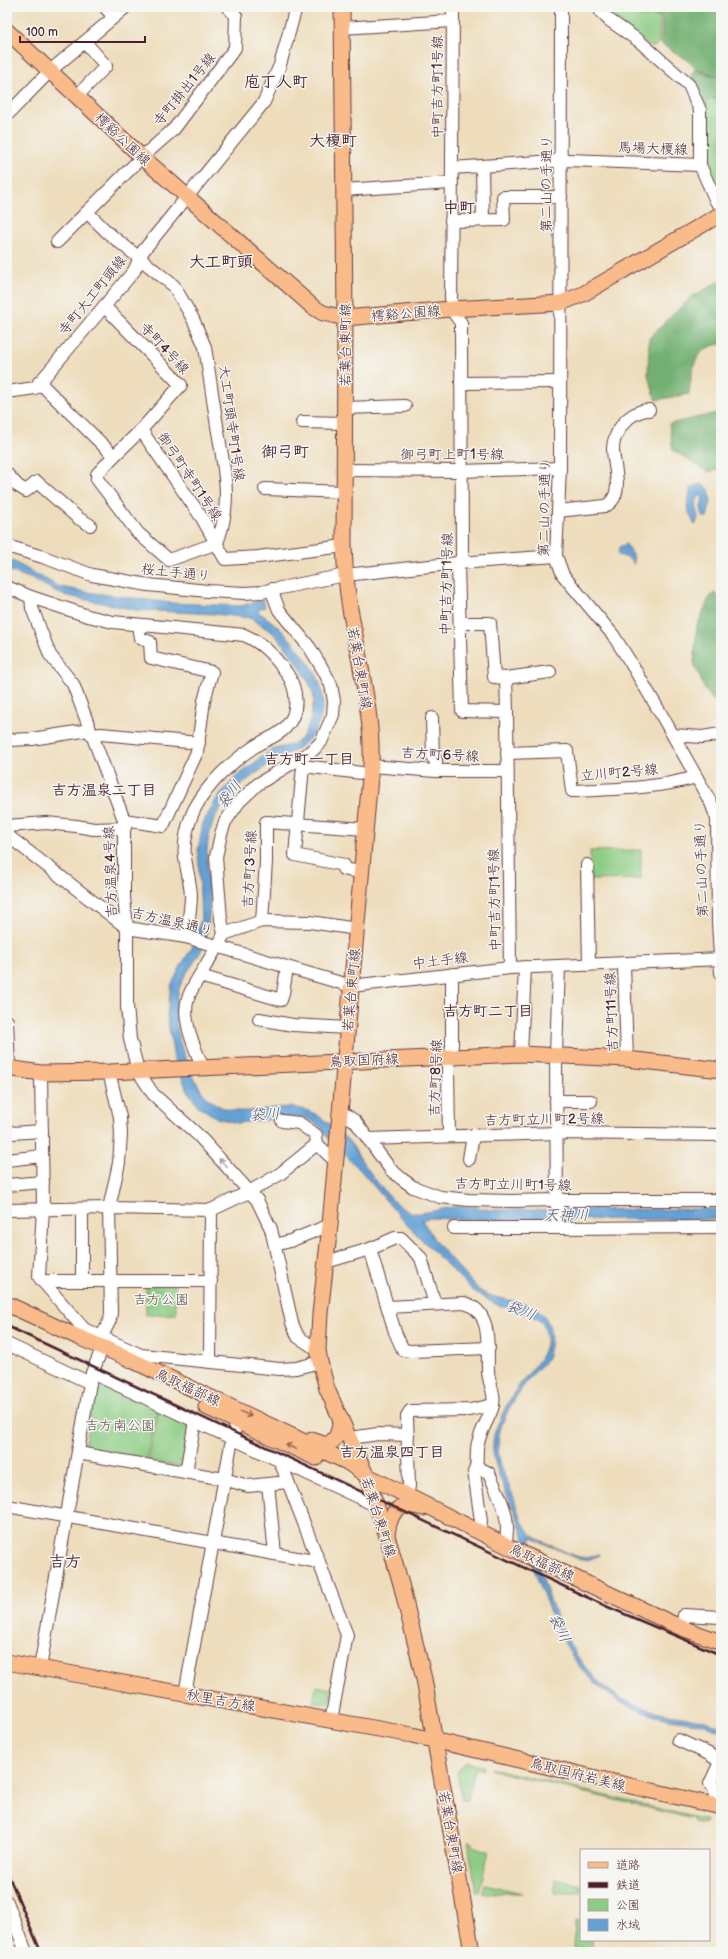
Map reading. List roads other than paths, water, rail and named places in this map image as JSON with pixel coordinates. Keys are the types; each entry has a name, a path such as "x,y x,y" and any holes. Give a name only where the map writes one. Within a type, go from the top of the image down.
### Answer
{"main road":[{"name":"若葉台東町線","path":"342,7 345,318 344,546 346,575 372,740 371,770 357,929 330,1226 320,1314 319,1356 328,1389 366,1476 387,1536 424,1679 472,1952"},
{"name":"樗谿公園線","path":"7,30 142,157 313,307 323,313 345,318 451,309 561,303 583,294 707,220 721,214"},
{"name":"鳥取国府線","path":"8,1068 41,1073 110,1072 521,1054 627,1059 721,1070"},
{"name":"鳥取福部線","path":"7,1304 347,1462 366,1476 443,1513 510,1548 682,1628 721,1642"},
{"name":"鳥取福部線","path":"7,1313 101,1347 237,1422 342,1470 366,1476"},
{"path":"284,1432 304,1436 326,1445 334,1440 341,1420"},
{"path":"387,1536 389,1522 393,1513 402,1506 411,1505 443,1513"},
{"name":"秋里吉方線","path":"7,1662 435,1740"},
{"name":"鳥取国府岩美線","path":"435,1740 718,1806"}],"street":[{"path":"105,7 114,17"},
{"path":"7,115 50,71 126,7"},
{"name":"寺町掛出1号線","path":"57,242 142,157 174,129 235,48 236,16 228,7"},
{"name":"寺町大工町頭線","path":"7,392 34,388 134,271 143,251 188,198 264,102 280,65 296,7"},
{"name":"中町吉方町1号線","path":"451,183 453,7"},
{"name":"第二山の手通り","path":"561,7 562,160 560,468 556,556 563,575 613,635 673,735 711,803 717,819 719,852 721,974"},
{"name":"馬場大榎線","path":"452,168 562,160 700,165 700,110 689,85 639,41 609,20 601,12 600,7"},
{"path":"342,28 452,21"},
{"path":"76,96 106,66 85,42"},
{"path":"700,165 716,201 721,206"},
{"path":"482,166 483,220"},
{"path":"343,190 451,183 451,309"},
{"path":"451,221 504,220 504,197 561,197"},
{"path":"87,212 140,259"},
{"name":"大工町頭寺町1号線","path":"140,259 174,286 194,319 205,347 226,473 227,504 221,533 217,543"},
{"name":"寺町4号線","path":"104,306 181,384 141,430"},
{"name":"中町吉方町1号線","path":"451,309 461,323 460,471 462,558 458,563 462,710 507,712 510,968"},
{"path":"39,382 114,456 97,474 97,479 138,533 150,545 169,560 217,543"},
{"path":"460,383 560,382"},
{"path":"345,408 405,406"},
{"path":"558,511 600,507 610,504 616,491 617,481 612,448 619,428 641,410 649,410"},
{"path":"302,422 344,423"},
{"name":"御弓町寺町1号線","path":"114,456 141,430 202,518 223,556 228,559 258,557 344,546"},
{"name":"御弓町上町1号線","path":"344,470 460,471 560,468"},
{"path":"7,474 18,486 26,491 37,482 78,518 90,526"},
{"path":"266,489 344,492"},
{"name":"桜土手通り","path":"7,546 43,557 92,575 148,585 245,593 346,575 458,563 556,556"},
{"path":"7,588 88,616 138,625 162,625 244,635 257,640 268,650 289,676 295,688 296,701 294,710 285,729 254,747 234,762 204,794 195,809 187,830 185,857 191,895 187,937"},
{"path":"202,1068 186,1016 188,998 224,934 221,919 216,856 225,822 239,802 258,784 303,762 321,742 333,715 334,701 331,685 320,662 279,610 271,589"},
{"name":"吉方温泉4号線","path":"31,597 32,608 50,655 73,684 124,824 124,897 127,928 127,1006 130,1039 138,1071 153,1094 198,1135 257,1200 264,1212 275,1244 285,1297 292,1323 298,1337 319,1356"},
{"path":"460,623 490,623 494,677 506,678 550,672"},
{"path":"7,826 46,823 94,829 124,824 163,826 199,743 204,701 212,672 151,658 150,642 140,638 138,625"},
{"path":"506,678 507,712"},
{"path":"432,718 433,758 436,760 436,771"},
{"path":"7,740 91,733 199,743"},
{"path":"673,735 702,737 721,734"},
{"name":"立川町2号線","path":"508,753 567,751 572,791 632,788 684,780 696,776"},
{"path":"303,762 295,855 344,865 343,869 361,872"},
{"name":"吉方町6号線","path":"303,762 371,770 507,771"},
{"name":"吉方町3号線","path":"262,921 266,862 266,822 365,829"},
{"name":"吉方温泉通り","path":"7,835 127,928 187,937 217,947"},
{"path":"587,865 589,965"},
{"path":"224,934 262,921 310,922 357,929"},
{"name":"中土手線","path":"217,947 351,986 510,968 720,960"},
{"name":"吉方町11号線","path":"624,964 627,1059"},
{"path":"557,1226 556,1055 559,966"},
{"path":"521,1054 525,967"},
{"path":"200,976 280,1000 284,993 287,968"},
{"name":"吉方町8号線","path":"449,1136 448,1067 452,1046 452,974"},
{"path":"259,1019 293,1025 348,1028"},
{"path":"7,1021 8,1068"},
{"path":"40,1668 91,1378 110,1320 108,1208 118,1168 122,1135 120,1117 110,1072"},
{"path":"41,1073 43,1209 39,1277 101,1347 142,1355 289,1369 319,1356"},
{"path":"556,1101 591,1101"},
{"name":"吉方町立川町1号線","path":"340,1114 354,1121 392,1170 402,1179 413,1187 435,1195 469,1200 510,1202 721,1200"},
{"path":"282,1121 299,1123 316,1135 317,1144 336,1158"},
{"path":"7,1130 12,1133 42,1131"},
{"name":"吉方町立川町2号線","path":"368,1139 556,1133 721,1134"},
{"path":"469,1159 473,1135"},
{"path":"7,1210 108,1208 211,1210 249,1192 280,1174 317,1144"},
{"path":"7,1160 42,1156"},
{"path":"7,1185 43,1182"},
{"path":"82,1209 82,1281"},
{"path":"210,1362 211,1210"},
{"path":"275,1244 290,1241 330,1226"},
{"path":"454,1228 557,1226 721,1227"},
{"path":"326,1262 370,1249 399,1237 406,1242 421,1258 435,1304"},
{"path":"370,1249 401,1346 407,1351 489,1348"},
{"path":"42,1281 211,1280"},
{"path":"388,1306 464,1303 474,1308 483,1318 489,1348 488,1370 495,1395 493,1405 478,1444 476,1458 477,1467 474,1472 481,1521 478,1532"},
{"path":"7,1344 195,1421 377,1506"},
{"path":"407,1496 409,1486 407,1416 410,1411 470,1410 493,1405"},
{"path":"186,1472 195,1421"},
{"path":"185,1694 224,1479 237,1422"},
{"path":"350,1438 378,1434 408,1435"},
{"path":"78,1453 224,1479 248,1486 288,1482"},
{"path":"280,1461 347,1636 331,1720"},
{"path":"477,1467 489,1474 506,1515 510,1548"},
{"path":"268,1484 275,1554"},
{"path":"7,1506 319,1562"},
{"path":"682,1628 684,1615 721,1617"},
{"path":"678,1740 709,1754 720,1762 710,1784 715,1790 718,1806"},
{"path":"7,1902 26,1952"}],"water":[{"path":"701,484 709,489 711,501 707,517 703,517 701,507 703,497 700,495 695,503 698,518 696,524 694,524 687,507 691,488"},
{"path":"626,544 633,555 634,564 628,558 618,555 619,547"},
{"path":"7,560 14,562 60,587 86,592 171,603 241,606 263,599 265,607 258,610 258,612 280,629 292,642 309,663 320,683 323,703 322,713 313,733 302,745 267,766 234,792 216,816 211,829 207,854 210,902 207,933 201,951 180,986 176,1010 178,1033 184,1056 194,1078 207,1098 222,1108 235,1111 288,1107 301,1109 315,1114 349,1141 388,1196 402,1208 413,1213 463,1207 476,1207 490,1210 721,1209 721,1219 485,1220 428,1218 422,1220 438,1245 479,1290 496,1297 526,1304 535,1308 548,1322 551,1338 547,1358 531,1376 505,1416 499,1434 498,1450 502,1470 520,1516 531,1534 546,1543 579,1557 586,1558 598,1554 600,1555 588,1560 581,1560 530,1537 555,1613 566,1637 580,1660 597,1679 617,1695 641,1707 651,1710 701,1720 721,1726 721,1731 699,1724 668,1719 651,1714 633,1708 610,1695 587,1675 573,1657 561,1636 547,1605 516,1516 500,1478 493,1450 495,1433 506,1406 520,1384 537,1363 545,1349 546,1333 543,1323 534,1317 493,1303 472,1290 406,1224 361,1171 327,1137 321,1127 308,1119 299,1117 237,1123 217,1118 198,1106 187,1090 174,1059 167,1015 171,986 193,946 201,919 198,850 203,823 219,795 235,778 271,750 294,744 302,738 310,721 314,700 308,681 297,662 272,632 250,618 214,614 136,610 63,595 32,579 7,570"}],"railway":[{"path":"7,1326 608,1607 721,1655"},
{"path":"7,1872 41,1952"}],"district":[{"name":"庖丁人町","path":"276,81"},
{"name":"大榎町","path":"333,140"},
{"name":"中町","path":"459,207"},
{"name":"大工町頭","path":"221,261"},
{"name":"御弓町","path":"285,451"},
{"name":"吉方町一丁目","path":"309,759"},
{"name":"吉方温泉二丁目","path":"104,790"},
{"name":"吉方町二丁目","path":"488,1011"},
{"name":"吉方温泉四丁目","path":"392,1452"},
{"name":"吉方","path":"65,1561"}],"water label":[{"name":"袋川","path":"229,794"},
{"name":"袋川","path":"265,1114"},
{"name":"天神川","path":"566,1215"},
{"name":"袋川","path":"521,1310"},
{"name":"袋川","path":"560,1628"}],"park label":[{"name":"吉方公園","path":"161,1299"},
{"name":"吉方南公園","path":"120,1425"}]}
